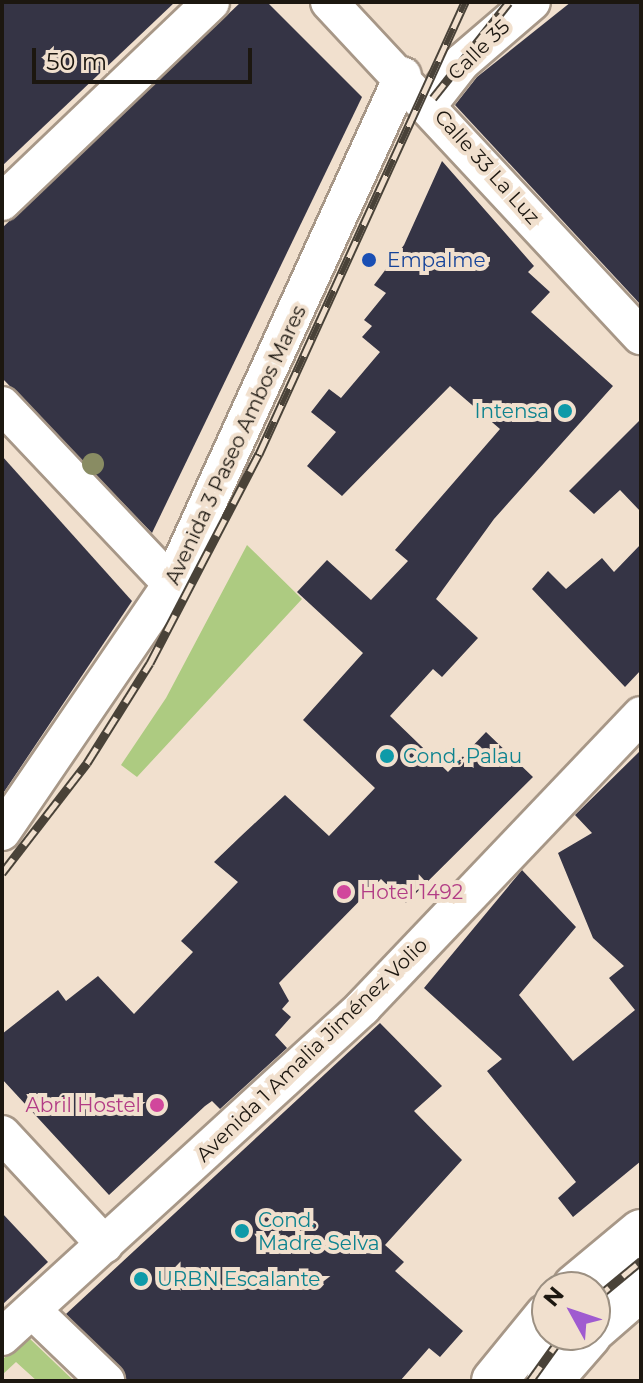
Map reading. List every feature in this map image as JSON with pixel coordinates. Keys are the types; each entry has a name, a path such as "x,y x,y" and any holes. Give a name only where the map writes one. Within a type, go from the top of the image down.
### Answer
{"highway":[{"path":"594,1271 641,1232"},
{"path":"611,1314 641,1288"},
{"path":"501,1372 531,1335"},
{"path":"549,1381 575,1351"}],"street":[{"path":"2,202 211,2"},
{"name":"Calle 33 La Luz","path":"329,2 430,103 641,336"},
{"name":"Calle 35","path":"430,103 462,62 532,2"},
{"name":"Avenida 3 Paseo Ambos Mares","path":"2,832 171,584 403,75"},
{"path":"2,405 171,584"},
{"name":"Avenida 1 Amalia Jiménez Volio","path":"2,1337 363,1007 641,715"},
{"path":"2,1134 105,1245"},
{"path":"32,1310 106,1381"}],"green space":[{"path":"247,545 302,599 137,777 121,765 166,698"},
{"path":"27,1336 74,1381 37,1381 16,1362 2,1375 2,1360"}],"building":[{"path":"2,2 175,2 2,166"},
{"path":"241,2 267,2 362,97 152,533 2,378 2,228"},
{"path":"571,2 641,2 641,305 455,105 477,77"},
{"path":"442,161 534,266 528,272 550,292 531,312 613,386 494,519 436,599 478,638 442,677 433,669 390,716 448,772 486,732 533,777 406,903 381,879 279,983 289,1001 282,1009 291,1017 275,1035 287,1048 220,1109 212,1101 205,1106 109,1195 2,1079 2,1034 58,990 66,1001 98,976 134,1014 193,952 181,941 238,882 214,862 240,837 285,795 329,836 375,788 303,720 363,653 297,592 327,560 371,600 408,561 395,550 500,429 450,386 342,496 307,466 336,432 311,412 329,389 341,398 380,352 362,337 372,326 364,320 386,293 374,285 404,245"},
{"path":"641,419 641,512 620,490 594,514 569,491"},
{"path":"2,456 132,601 2,795"},
{"path":"641,544 641,670 625,687 532,589 548,571 566,589 602,558 614,572"},
{"path":"641,750 641,1161 573,1217 558,1198 576,1182 487,1071 502,1059 424,988 522,870 576,927 519,995 573,1061 635,1010 609,978 624,966 593,938 558,853 592,833 575,815"},
{"path":"380,1023 442,1086 414,1111 462,1160 385,1245 404,1262 395,1271 463,1331 440,1357 429,1348 400,1381 128,1381 66,1314"},
{"path":"2,1213 48,1262 2,1305"}],"railway":[{"path":"2,873 87,763 150,663 259,454 465,2"},
{"path":"433,98 509,2"},
{"path":"611,1286 641,1261"},
{"path":"530,1381 552,1351"}],"place":[{"name":"Empalme","path":"369,260"},
{"name":"Intensa","path":"565,411"},
{"name":"Cond. Palau","path":"387,756"},
{"name":"Hotel 1492","path":"344,892"},
{"name":"Abril Hostel","path":"157,1105"},
{"name":"Cond. Madre Selva","path":"242,1231"},
{"name":"URBN Escalante","path":"141,1279"}]}
